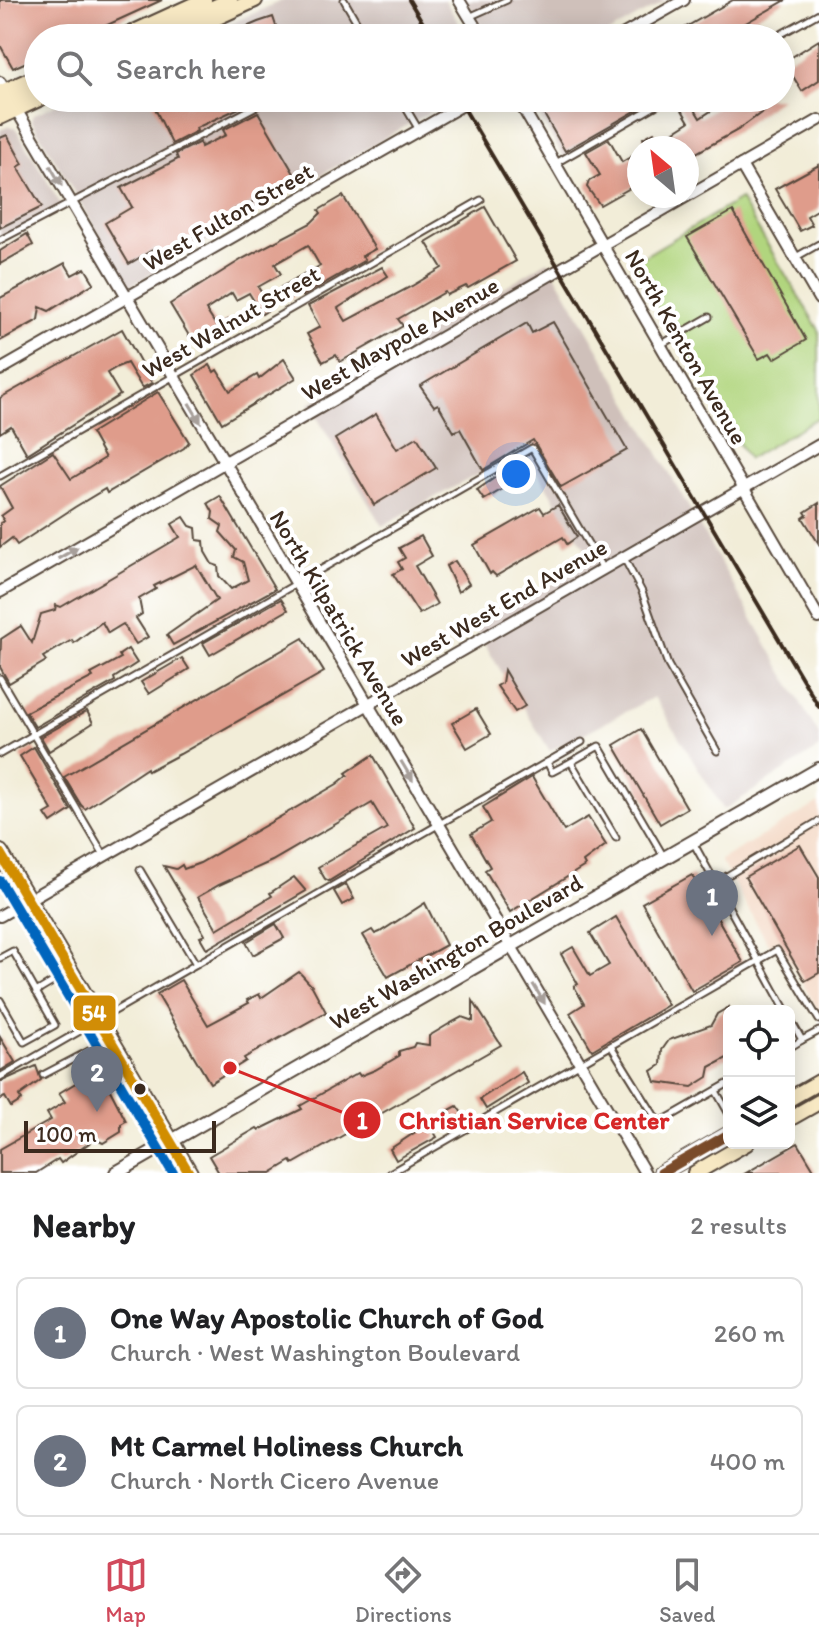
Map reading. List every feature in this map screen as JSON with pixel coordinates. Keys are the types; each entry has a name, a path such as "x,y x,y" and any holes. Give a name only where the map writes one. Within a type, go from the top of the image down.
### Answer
{"main road":[{"path":"152,24 204,0"},
{"path":"178,24 230,0"},
{"path":"203,24 255,0"},
{"path":"0,117 5,97 24,85"},
{"path":"0,853 189,1173"},
{"path":"795,1096 819,1082"},
{"path":"795,1116 819,1102"},
{"path":"661,1173 723,1137"},
{"path":"695,1173 737,1149"}],"street":[{"path":"459,0 473,24"},
{"path":"642,24 684,0"},
{"name":"North Kilpatrick Avenue","path":"5,97 72,204 645,1173"},
{"name":"West Fulton Street","path":"0,370 450,112"},
{"name":"North Kenton Avenue","path":"525,112 817,611"},
{"name":"West Maypole Avenue","path":"0,592 819,120"},
{"path":"741,165 819,299"},
{"name":"West West End Avenue","path":"0,916 819,445"},
{"name":"West Washington Boulevard","path":"116,1173 819,769"}],"lane":[{"path":"344,0 358,24"},
{"path":"469,17 507,0"},
{"path":"795,26 819,13"},
{"path":"0,240 246,112"},
{"path":"408,112 419,130"},
{"path":"555,163 644,112"},
{"name":"West Walnut Street","path":"0,476 481,200"},
{"path":"795,258 819,244"},
{"path":"661,345 709,317"},
{"path":"0,754 532,448 603,569"},
{"path":"624,557 642,592 668,665 717,751"},
{"path":"0,678 105,856"},
{"path":"0,1077 582,742"},
{"path":"547,762 552,772 599,746 664,858"},
{"path":"571,762 616,838"},
{"path":"715,883 819,821"},
{"path":"692,842 783,1005"},
{"path":"140,870 196,964"},
{"path":"390,1173 777,950 819,1020"},
{"path":"0,958 13,951 55,1025 24,1042 0,1000"},
{"path":"36,992 70,972"},
{"path":"795,1028 802,1040"},
{"path":"795,1044 819,1031"},
{"path":"43,1075 111,1040"},
{"path":"611,1046 659,1123 723,1087"},
{"path":"716,1091 723,1103"}],"shaded area":[{"path":"283,0 445,0 459,24 231,24"},
{"path":"466,0 667,0 625,24 480,24"},
{"path":"40,112 430,112 130,286 31,120"},
{"path":"536,112 644,112 564,158"},
{"path":"10,126 16,128 63,208 0,240 0,130"},
{"path":"548,261 819,735 819,748 724,810 654,697 550,751 474,627 592,559 523,450 382,526 309,404"},
{"path":"819,803 819,1012 778,941 769,945 720,860"}],"green space":[{"path":"740,199 819,330 819,417 748,459 631,264"}],"building":[{"path":"0,0 162,0 110,24 24,24 24,63 13,68 0,45"},
{"path":"733,0 786,0 744,24 691,24"},
{"path":"273,17 275,24 253,24"},
{"path":"819,40 819,80 802,91 795,80 795,55"},
{"path":"157,112 230,112 196,128 197,131 172,144"},
{"path":"258,112 296,177 160,255 156,248 129,264 105,223 132,207 121,188 178,159 176,154 200,142 201,147 226,135 223,130"},
{"path":"543,112 633,112 565,151"},
{"path":"683,112 696,112 700,118 709,112 762,112 738,130 699,151 699,136 667,136 689,122"},
{"path":"7,135 23,164 18,167 42,207 0,228 0,138"},
{"path":"609,139 622,162 627,159 627,190 600,205 587,187 589,181 600,175 586,152"},
{"path":"819,165 819,209 807,216 812,225 800,231 775,189"},
{"path":"343,196 375,249 362,256 365,260 302,296 300,292 289,299 281,287 320,266 308,245 275,264 281,274 258,287 271,308 262,314 249,293 236,300 232,293 206,310 217,327 228,320 234,330 212,342 205,331 191,339 170,304 244,258 311,223 321,213 319,210"},
{"path":"485,207 516,261 468,288 466,286 447,295 445,292 398,319 403,326 340,362 336,355 323,362 307,334 320,327 308,306 382,267 388,276 338,308 346,321 412,286 442,268 426,242"},
{"path":"733,211 806,340 774,359 770,353 759,359 687,237"},
{"path":"27,234 33,245 0,264 0,251"},
{"path":"65,263 72,275 85,268 94,283 49,311 40,307 38,320 0,341 0,298"},
{"path":"553,322 627,450 561,487 533,440 483,470 460,429 454,432 438,404 434,406 420,386 527,323 532,333"},
{"path":"122,329 152,383 142,388 127,363 117,367 107,373 120,395 27,454 11,426 0,433 0,398"},
{"path":"284,359 296,378 222,423 194,375 210,365 214,372 217,370 230,391 257,375 259,379"},
{"path":"158,392 189,442 184,448 107,493 105,489 17,545 12,538 0,547 0,523 4,521 1,516 12,508 0,486 53,452 71,479 105,458 91,433"},
{"path":"376,414 397,449 417,437 436,468 374,505 335,439"},
{"path":"515,464 523,477 484,500 477,490"},
{"path":"220,496 275,589 173,645 167,635 217,600 196,565 154,586 156,589 139,599 142,614 136,618 148,637 136,644 123,624 108,633 102,622 74,643 72,640 43,657 46,661 9,683 0,667 1,639 21,626 32,643 41,614 55,610 56,605 61,607 180,537 172,524 184,517 190,526 196,528 197,540 204,541 205,552 212,564 218,566 219,576 231,589 248,580 243,562 234,557 236,550 220,532 222,526 212,519 213,512 208,503"},
{"path":"819,503 819,544 803,518 807,515 805,512"},
{"path":"558,505 577,537 567,544 563,537 496,576 492,572 490,574 474,545 540,507 544,513"},
{"path":"421,536 432,556 415,566 437,604 419,614 393,574 402,569 398,562 405,558 399,548"},
{"path":"455,561 469,584 458,592 446,566"},
{"path":"281,599 288,610 210,655 203,643"},
{"path":"303,638 324,672 180,754 148,771 147,768 85,809 81,805 64,777"},
{"path":"128,649 137,663 114,678 115,681 35,727 26,712 93,677 91,674 121,658 119,655"},
{"path":"182,658 189,669 149,694 141,682"},
{"path":"504,670 525,706 515,712 497,686 502,683"},
{"path":"476,709 491,734 467,748 452,723"},
{"path":"87,711 93,723 49,751 41,737"},
{"path":"641,729 687,808 660,824 614,745"},
{"path":"34,747 71,810 51,823 45,814 52,810 20,756"},
{"path":"373,755 415,828 329,881 325,879 318,867 387,828 372,803 272,861 198,897 217,929 272,896 270,893 294,877 306,891 207,949 200,937 205,935 164,866 176,869 182,865 184,869 200,863 337,784 348,775 346,773"},
{"path":"532,777 564,831 588,817 606,845 583,862 585,866 510,912 485,870 490,867 471,834 491,822 483,807"},
{"path":"800,845 819,877 819,973 805,981 745,877"},
{"path":"692,875 743,962 692,991 642,903"},
{"path":"346,884 354,899 342,905 334,891"},
{"path":"425,903 446,945 388,977 363,935 372,930 375,934 380,932"},
{"path":"616,917 668,1005 592,1050 570,1013 584,1004 574,986 578,984 561,954 573,947 590,976 609,965 590,933"},
{"path":"276,924 284,938 253,955 246,942"},
{"path":"299,972 312,986 326,1012 244,1058 246,1061 210,1083 157,994 181,980 208,1025 249,1003 247,1000 259,994 261,998"},
{"path":"473,1001 501,1045 293,1164 291,1161 271,1173 219,1173 209,1156 257,1128 259,1130 302,1109 300,1106 358,1073 360,1076 375,1070 399,1056 399,1051 413,1047 415,1043 429,1045 429,1036 462,1017 473,1021"},
{"path":"723,1010 723,1060 710,1067 708,1077 692,1087 656,1082 652,1071 661,1065 662,1050 669,1040 711,1025"},
{"path":"0,1037 15,1062 0,1071"},
{"path":"36,1066 41,1080 19,1096 22,1100 11,1107 5,1097 0,1099 0,1082"},
{"path":"99,1069 126,1121 121,1124 121,1132 103,1143 95,1139 61,1163 58,1159 36,1173 0,1173 0,1149 51,1120 47,1113 65,1102 59,1093"},
{"path":"522,1072 528,1083 486,1109 480,1099"},
{"path":"457,1106 466,1119 455,1127 446,1112"},
{"path":"429,1123 437,1137 396,1160 390,1149"},
{"path":"798,1143 816,1173 746,1173 788,1149 795,1149"}],"railway":[{"path":"409,0 424,24"},
{"path":"466,112 819,707"}],"transit line":[{"name":"54","path":"0,853 189,1173"},
{"path":"0,881 173,1173"},
{"path":"661,1173 723,1137"}],"place":[{"name":"One Way Apostolic Church of God","path":"712,936"},
{"name":"Christian Service Center","path":"230,1068"},
{"name":"Mt Carmel Holiness Church","path":"97,1112"}]}
